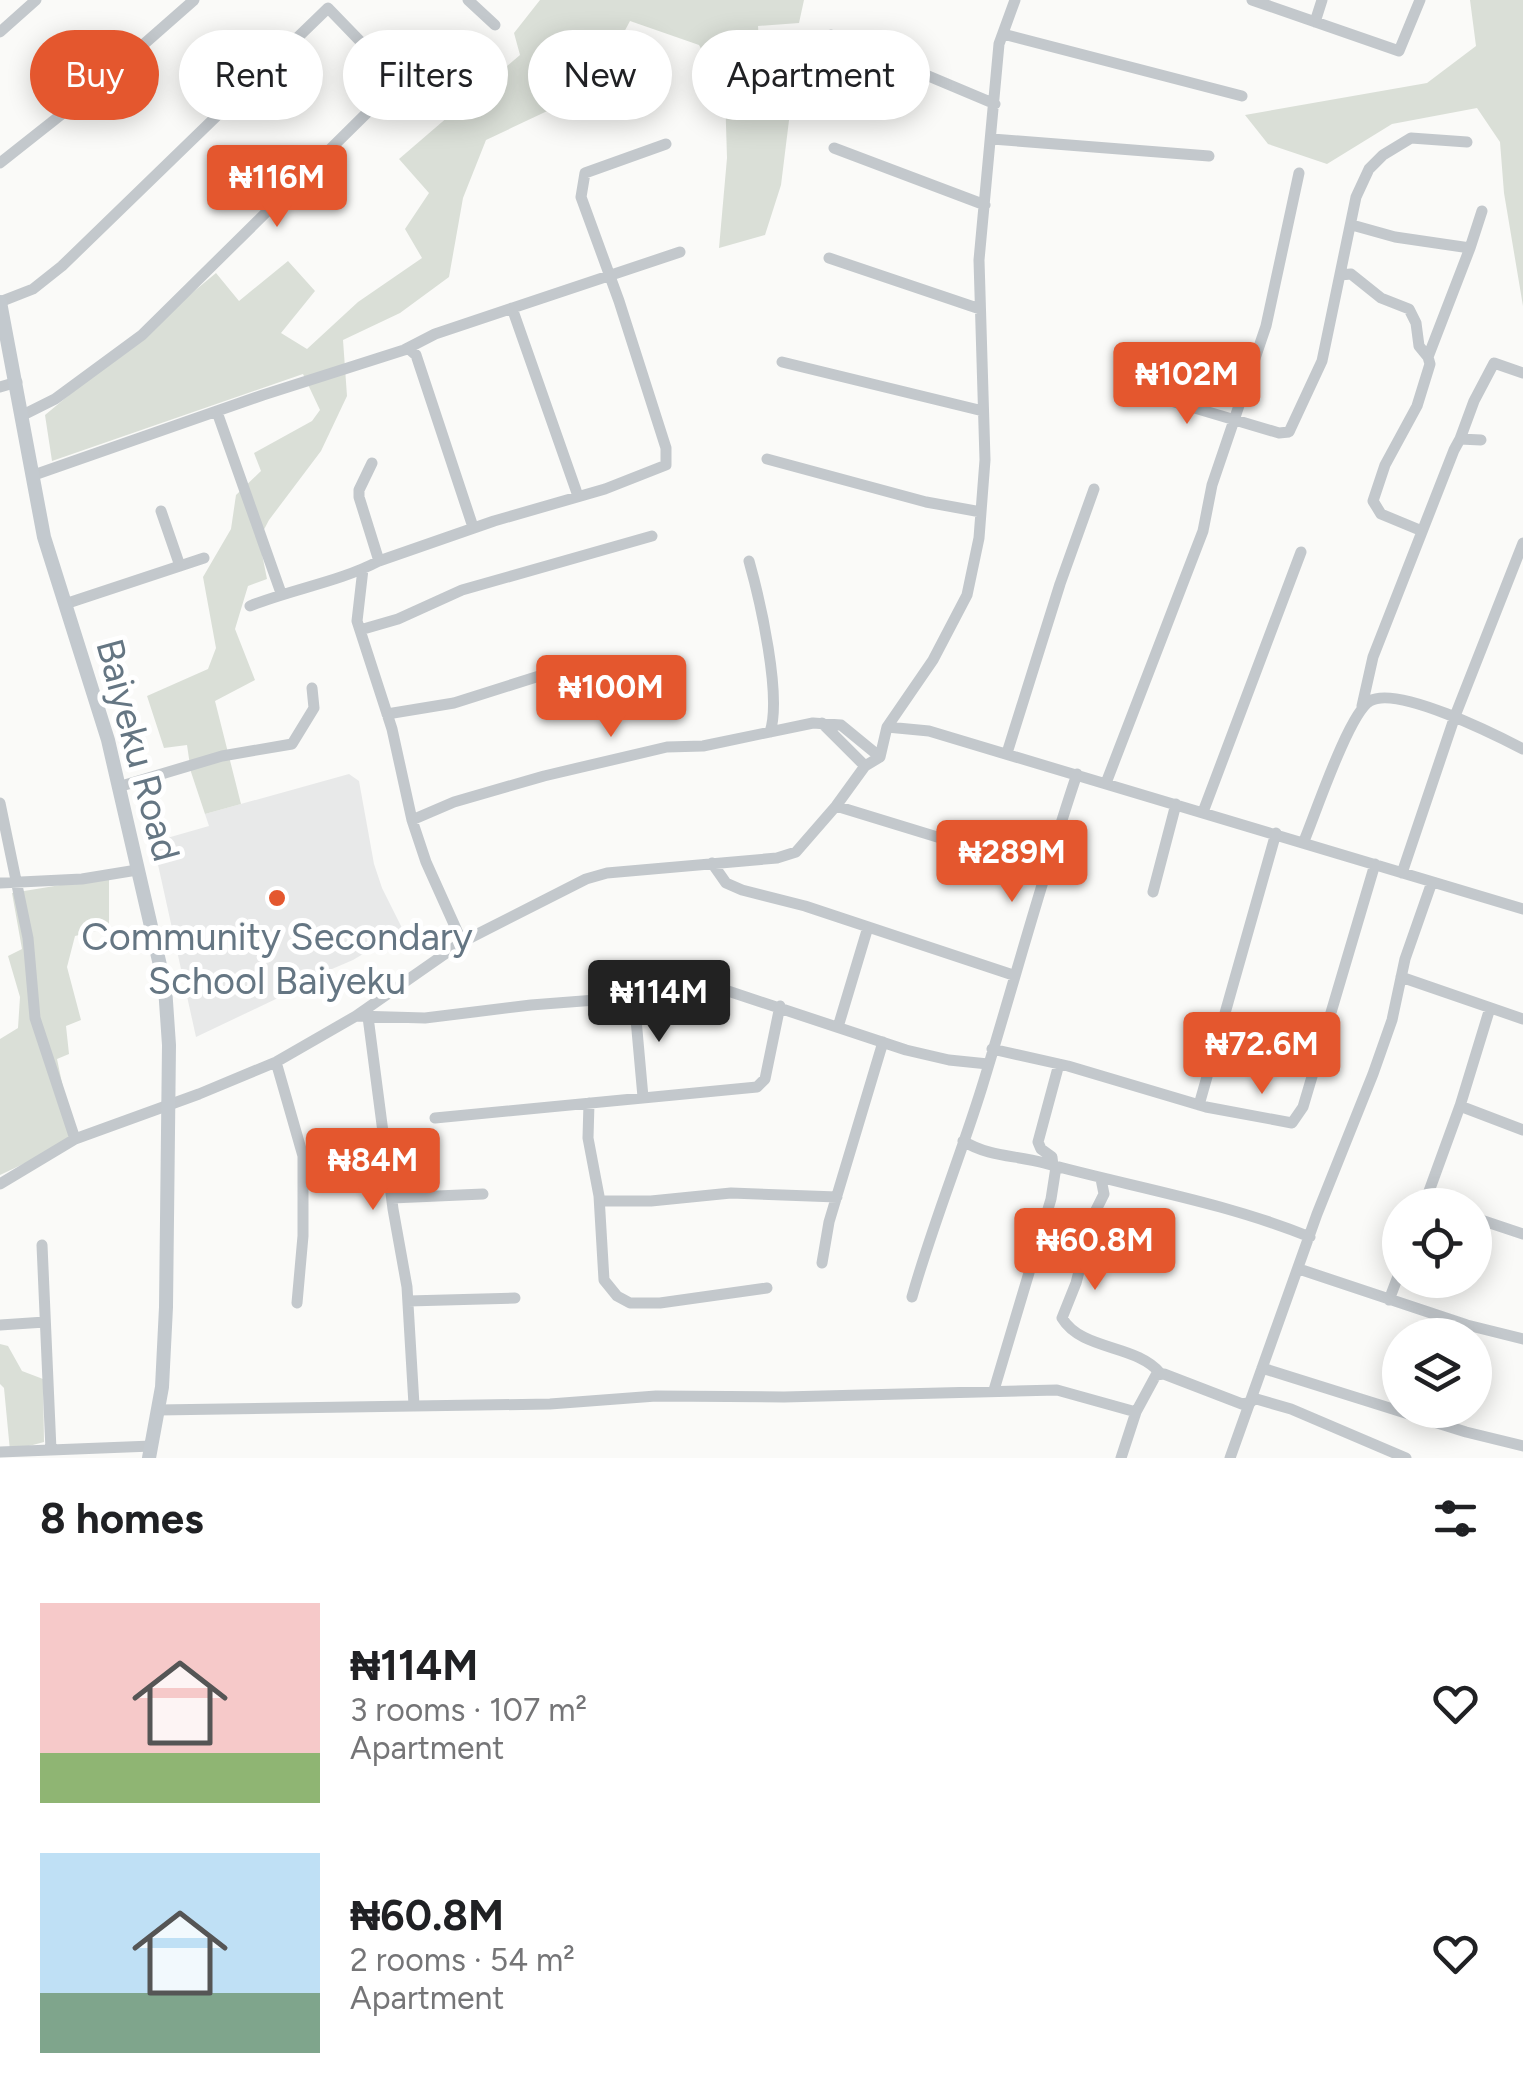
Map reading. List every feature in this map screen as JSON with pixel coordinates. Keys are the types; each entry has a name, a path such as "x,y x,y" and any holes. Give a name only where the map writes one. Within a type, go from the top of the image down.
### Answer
{"main road":[{"name":"Baiyeku Road","path":"0,302 44,537 108,740 169,1016 166,1307 158,1410 150,1452"}],"street":[{"path":"0,32 36,0"},
{"path":"0,163 86,95 194,0"},
{"path":"468,0 495,26"},
{"path":"0,1184 74,1138 276,1062 362,1017 376,1002 462,942 586,879 606,873 777,858 796,852 864,766 880,757 887,728 933,660 967,594 985,460 980,260 1002,34 1015,0"},
{"path":"1252,0 1399,51 1420,0"},
{"path":"1315,22 1322,0"},
{"path":"0,302 33,289 62,266 328,8 389,71 393,82 385,95 142,335 54,398 23,415"},
{"path":"1002,34 1242,96"},
{"path":"930,77 995,104"},
{"path":"1151,395 1279,433 1289,432 1322,361 1356,197 1363,180 1383,155 1411,138 1467,142"},
{"path":"992,139 1209,156"},
{"path":"250,606 473,528 661,469 668,458 581,197 585,172 666,144"},
{"path":"834,148 985,205"},
{"path":"1106,783 1203,532 1212,485 1281,268 1299,173"},
{"path":"1428,356 1482,211"},
{"path":"1352,225 1395,237 1470,248"},
{"path":"34,474 415,348 604,272 680,252"},
{"path":"830,258 980,309"},
{"path":"1340,274 1351,274 1381,298 1408,309 1416,323 1420,346 1428,356 1430,364 1418,406 1386,465 1373,501 1381,514 1422,531"},
{"path":"512,308 578,496"},
{"path":"415,348 473,528"},
{"path":"782,362 983,411"},
{"path":"1304,842 1361,708 1373,657 1474,401 1494,363 1523,373"},
{"path":"0,387 17,382"},
{"path":"218,412 281,593"},
{"path":"1460,439 1481,440"},
{"path":"767,460 926,502 981,512"},
{"path":"372,463 360,497 379,560"},
{"path":"1007,753 1094,489"},
{"path":"162,511 180,566"},
{"path":"360,630 398,620 462,590 652,536"},
{"path":"1402,872 1456,716 1523,542"},
{"path":"1203,812 1301,552"},
{"path":"65,604 204,558"},
{"path":"749,561 764,616 776,714 770,732"},
{"path":"362,570 356,613 360,630 387,714 412,820 462,942"},
{"path":"387,714 454,703 555,672"},
{"path":"118,787 222,756 292,744 316,703 312,688"},
{"path":"1361,708 1376,698 1389,698 1456,716 1523,749"},
{"path":"776,714 789,728"},
{"path":"412,820 454,802 544,776 667,747 704,746 822,723 841,725 880,757"},
{"path":"822,723 864,766"},
{"path":"887,728 929,730 1523,909"},
{"path":"912,1297 1076,774"},
{"path":"0,802 31,955 35,1018 74,1138"},
{"path":"1153,892 1176,804"},
{"path":"836,806 1045,870"},
{"path":"1199,1105 1276,833"},
{"path":"712,863 726,883 742,890 1013,975"},
{"path":"992,1049 1059,1064 1199,1105 1284,1122 1295,1120 1309,1088 1375,864"},
{"path":"0,884 82,879 137,870"},
{"path":"1230,1458 1340,1152 1374,1074 1432,882"},
{"path":"838,1027 868,927"},
{"path":"1402,976 1523,1018"},
{"path":"362,1017 425,1018 725,990 883,1042 949,1060 988,1064"},
{"path":"634,997 643,1097"},
{"path":"376,1002 384,1018"},
{"path":"435,1118 762,1084 780,1006"},
{"path":"1434,1188 1490,1008"},
{"path":"362,1017 408,1301 414,1405"},
{"path":"822,1262 832,1212 883,1042"},
{"path":"276,1062 303,1156 297,1302"},
{"path":"994,1390 1052,1199 1055,1166 1038,1142 1059,1064"},
{"path":"589,1103 588,1138 600,1201 604,1280 623,1301 660,1303 768,1288"},
{"path":"1460,1106 1523,1130"},
{"path":"964,1140 991,1154 1206,1203 1310,1237"},
{"path":"1101,1180 1104,1194 1094,1214 1076,1283 1062,1318 1078,1334 1145,1360 1160,1374 1248,1404 1291,1409 1406,1458"},
{"path":"600,1201 650,1201 731,1192 837,1197"},
{"path":"392,1198 483,1194"},
{"path":"822,1199 832,1212"},
{"path":"1492,1224 1523,1234"},
{"path":"42,1245 51,1450"},
{"path":"1299,1269 1388,1300 1523,1339"},
{"path":"408,1301 515,1298"},
{"path":"0,1325 45,1322"},
{"path":"1262,1368 1523,1446"},
{"path":"1121,1458 1150,1380 1160,1374"},
{"path":"158,1410 550,1404 656,1396 1066,1390 1136,1412"},
{"path":"0,1452 150,1452"}],"shaded area":[{"path":"540,0 804,0 799,23 758,26 758,30 692,30 692,43 672,36 672,30 656,30 630,21 625,30 528,30 528,120 486,140 463,198 449,277 400,313 343,340 347,396 321,451 259,539 267,579 248,586 235,629 255,680 215,701 241,804 205,814 187,745 164,748 147,696 208,669 216,648 203,577 231,529 236,495 261,471 254,453 312,421 320,410 303,374 52,461 45,415 216,273 239,301 288,261 315,291 281,333 307,349 358,302 422,258 405,229 429,193 399,159 444,120 508,120 508,65 520,55 514,33"},
{"path":"1470,0 1523,0 1523,306 1504,193 1500,142 1477,108 1392,124 1327,164 1268,144 1245,115 1427,83 1476,46"},
{"path":"726,120 789,120 781,185 765,235 719,248 727,158"},
{"name":"Community Secondary School Baiyeku","path":"349,774 359,781 374,864 403,930 353,960 196,1037 153,842 209,826 205,814"},
{"path":"109,877 109,928 75,936 67,967 81,1020 66,1026 69,1054 57,1059 74,1140 0,1175 0,1039 18,1028 20,997 8,956 22,949 12,893"},
{"path":"0,1344 8,1346 22,1371 43,1379 44,1442 10,1451 4,1388 0,1384"}],"place":[{"name":"Community Secondary School Baiyeku","path":"277,898"}]}
